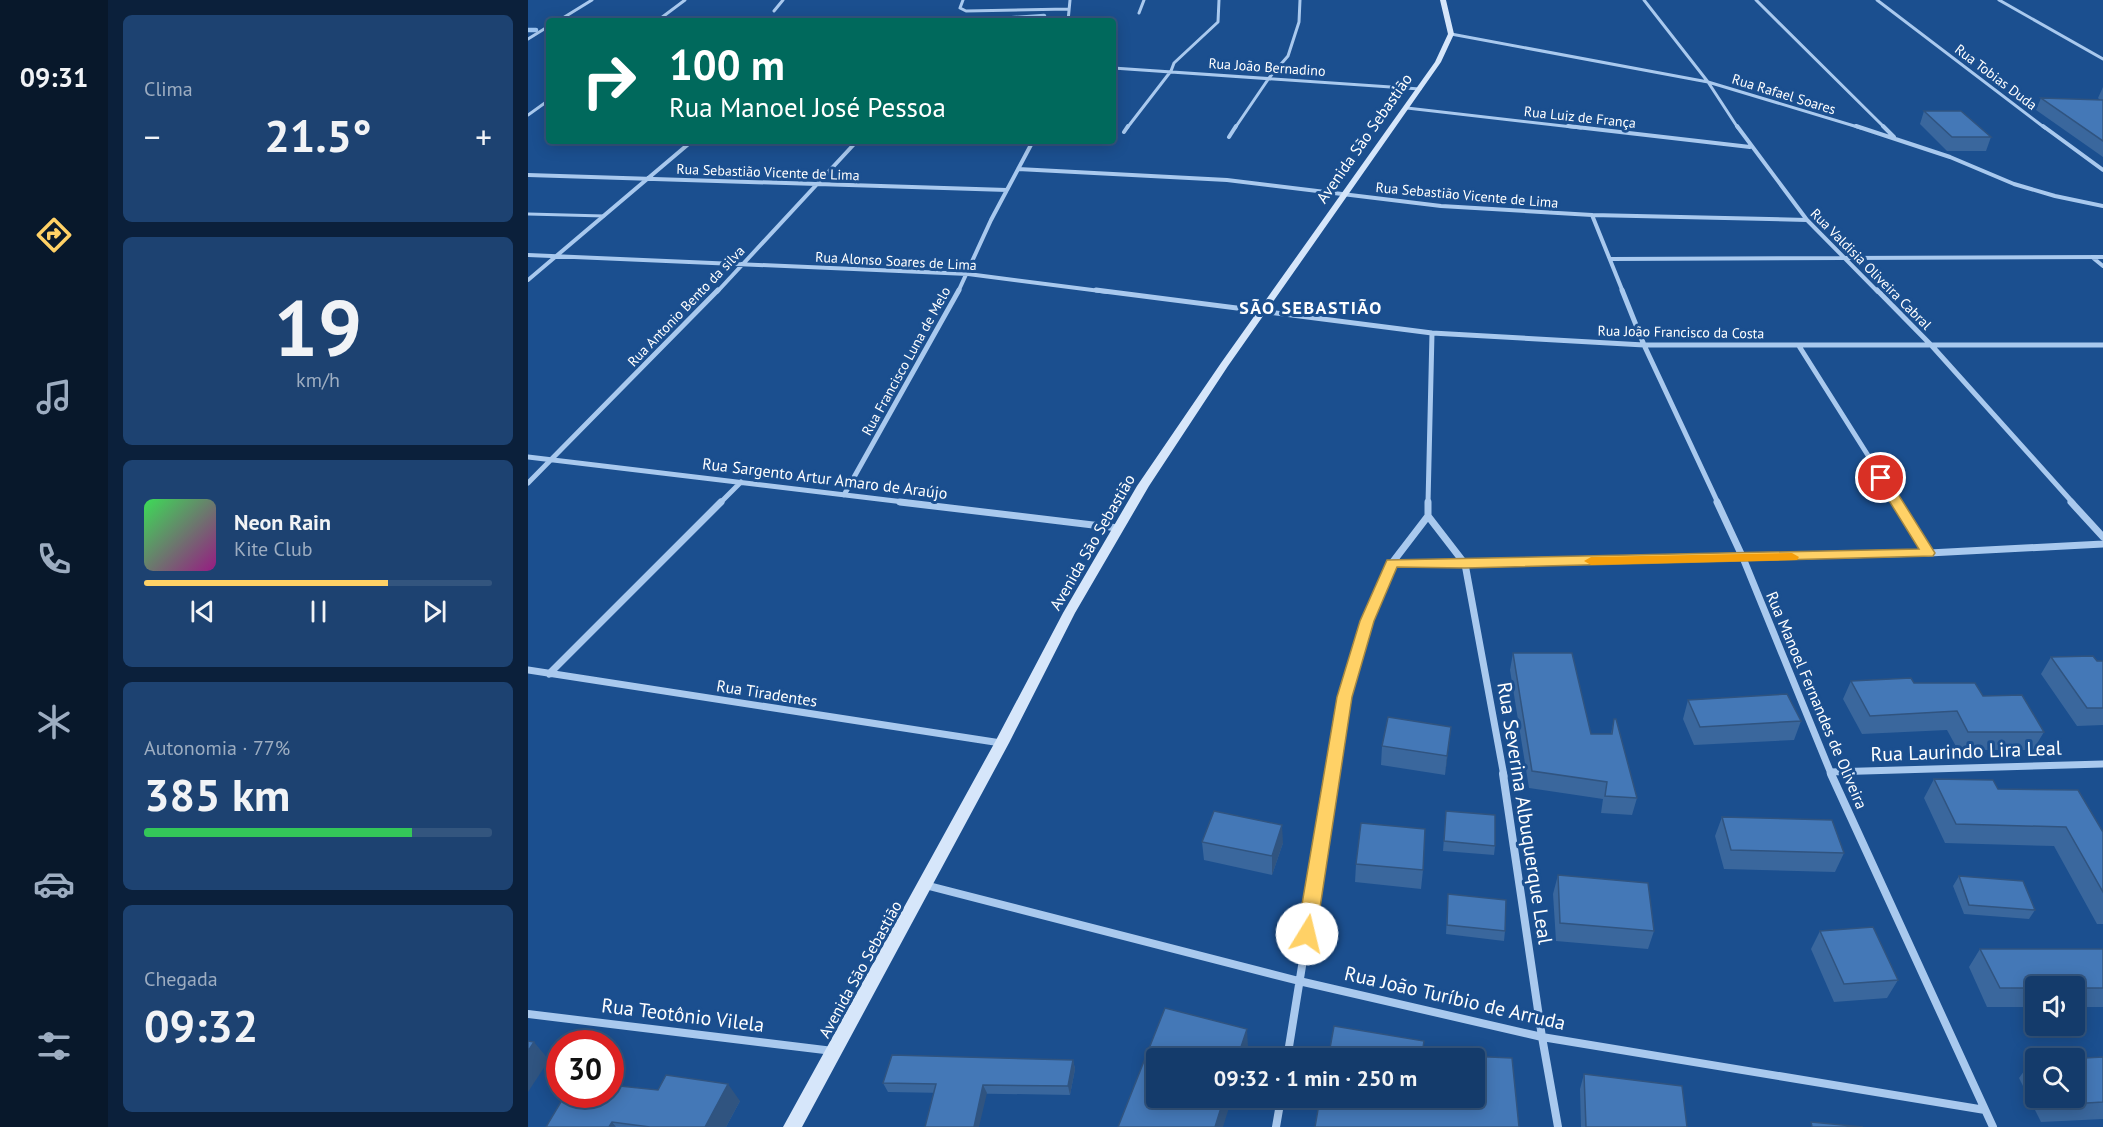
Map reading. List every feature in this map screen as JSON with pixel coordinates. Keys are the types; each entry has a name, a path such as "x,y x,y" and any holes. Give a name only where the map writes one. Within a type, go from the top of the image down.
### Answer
{"main road":[{"path":"1443,0 1451,34"},
{"name":"Avenida São Sebastião","path":"792,1127 1002,743 1069,613 1143,486 1261,312 1407,108 1444,51 1451,34"}],"street":[{"path":"563,18 592,0"},
{"path":"661,18 685,0"},
{"path":"774,11 783,0"},
{"path":"963,0 960,8 966,11 1068,9"},
{"path":"1068,18 1070,0"},
{"path":"1139,13 1144,0"},
{"path":"1124,132 1171,71 1174,63 1218,22 1219,0"},
{"path":"1229,137 1269,78 1288,56 1295,39 1300,0"},
{"name":"Rua Valdisia Oliveira Cabral","path":"1644,0 1708,82 1750,147 1807,220 1932,346 2103,537"},
{"path":"1756,0 1895,138"},
{"name":"Rua Tobias Duda","path":"1877,0 1988,86 2103,170"},
{"path":"1999,0 2103,59"},
{"path":"528,39 546,28"},
{"name":"Rua Rafael Soares","path":"1451,34 1708,82 1895,138 1950,157 2014,184 2055,196 2103,206"},
{"name":"Rua João Bernadino","path":"1116,68 1420,88"},
{"path":"528,115 546,102"},
{"name":"Rua Luiz de França","path":"1407,108 1750,147"},
{"path":"528,280 689,144"},
{"name":"Rua Antonio Bento da silva","path":"528,483 555,459 744,264 854,144"},
{"name":"Rua Francisco Luna de Melo","path":"844,495 968,274 991,220 1031,144"},
{"name":"Rua Sebastião Vicente de Lima","path":"1018,169 1227,180 1430,205 1592,215 1807,220"},
{"name":"Rua Sebastião Vicente de Lima","path":"528,175 1007,190"},
{"name":"Rua Manoel Fernandes de Oliveira","path":"1592,215 1644,345 1743,558 1830,772 1993,1127"},
{"name":"Rua Alonso Soares de Lima","path":"528,255 968,274 1261,312"},
{"path":"2091,256 2103,266"},
{"path":"1611,259 2103,257"},
{"name":"Rua João Francisco da Costa","path":"1261,312 1432,333 1644,345 2103,345"},
{"path":"1289,1048 1345,697 1367,621 1392,563 1428,516 1432,333"},
{"path":"1799,346 1929,553"},
{"name":"Rua Sargento Artur Amaro de Araújo","path":"528,456 1118,528"},
{"path":"549,674 741,482"},
{"name":"Rua Severina Albuquerque Leal","path":"1428,516 1465,564 1518,859 1542,1037 1558,1127"},
{"path":"1392,563 1465,564 1743,558 1929,553 2103,544"},
{"name":"Rua Tiradentes","path":"528,670 1002,743"},
{"name":"Rua Laurindo Lira Leal","path":"1830,772 2103,764"},
{"name":"Rua João Turíbio de Arruda","path":"924,885 1299,981 1542,1037 1985,1110"},
{"name":"Rua Teotônio Vilela","path":"528,1014 834,1052"},
{"path":"1276,1127 1279,1108"}],"lane":[{"path":"528,213 604,216"}],"building":[{"path":"2041,98 2103,100 2103,141"},
{"path":"1924,111 1961,111 1991,137 1952,137"},
{"path":"1513,653 1572,653 1591,734 1612,734 1614,719 1616,719 1637,798 1605,796 1607,782 1532,771"},
{"path":"2093,656 2097,661 2103,661 2103,708 2087,708 2051,657"},
{"path":"1911,678 1914,683 1975,683 1983,696 2022,695 2044,732 1968,732 1957,711 1870,716 1851,681"},
{"path":"1787,694 1801,721 1700,727 1688,700"},
{"path":"1388,717 1451,727 1447,756 1382,746"},
{"path":"1934,779 1993,780 1998,789 2078,790 2103,832 2103,892 2066,827 1956,824"},
{"path":"1214,811 1282,825 1272,856 1202,842"},
{"path":"1446,811 1495,815 1495,846 1444,841"},
{"path":"1722,817 1832,820 1844,853 1731,850"},
{"path":"1361,823 1425,829 1423,870 1356,864"},
{"path":"1558,875 1648,883 1654,931 1560,923"},
{"path":"1959,876 2023,881 2035,910 1969,905"},
{"path":"1448,894 1506,900 1505,931 1447,925"},
{"path":"1873,927 1898,980 1844,984 1820,931"},
{"path":"1980,949 2103,949 2103,988 2085,988 2085,976 2025,976 2025,988 2000,988"},
{"path":"1165,1008 1247,1029 1241,1048 1149,1048"},
{"path":"1334,1026 1424,1041 1423,1048 1330,1048"},
{"path":"528,1041 534,1042 528,1051"},
{"path":"892,1055 1073,1060 1068,1086 983,1085 974,1127 925,1127 936,1084 883,1083"},
{"path":"1146,1056 1146,1108 1221,1108 1215,1127 1118,1127"},
{"path":"1485,1057 1512,1058 1519,1127 1315,1127 1318,1108 1485,1108"},
{"path":"2103,1057 2103,1102 2085,1103 2085,1058"},
{"path":"1584,1074 1682,1086 1687,1127 1586,1127"},
{"path":"666,1075 728,1084 705,1127 650,1127 612,1122 609,1127 546,1127 557,1108 624,1108 624,1086 658,1090"},
{"path":"1811,1122 1863,1127 1812,1127"}],"waterway":[{"path":"1016,18 1044,16"},
{"path":"528,30 536,30"}],"slow traffic":[{"path":"1591,561 1792,557"}],"district":[{"name":"SÃO SEBASTIÃO","path":"1311,308"}],"route":[{"path":"1307,934 1345,697 1367,621 1392,563 1465,564 1929,553 1881,478"}]}
